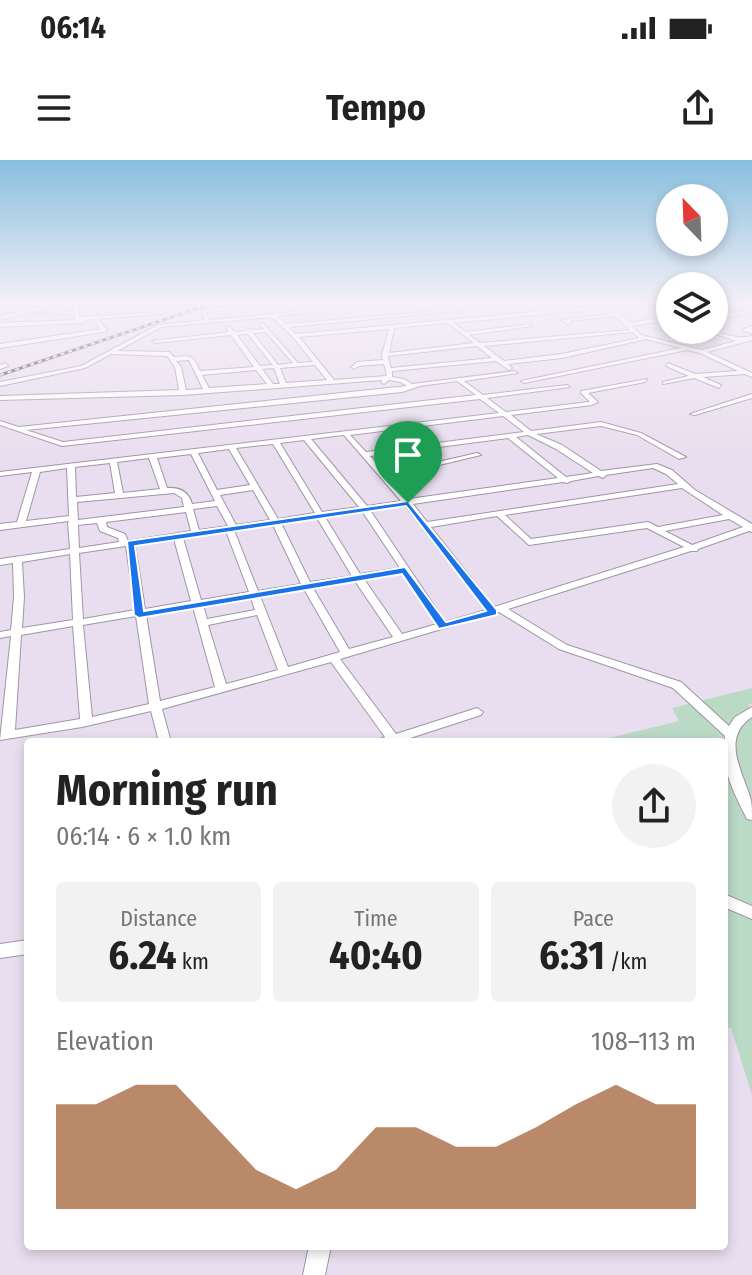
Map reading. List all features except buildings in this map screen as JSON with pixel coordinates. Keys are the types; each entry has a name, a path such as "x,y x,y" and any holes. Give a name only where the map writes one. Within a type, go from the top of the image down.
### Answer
{"street":[{"path":"0,384 83,367 110,354"},
{"path":"169,354 183,393"},
{"path":"187,354 207,391"},
{"path":"247,354 271,386"},
{"path":"267,354 284,386"},
{"path":"288,354 297,365"},
{"path":"310,354 332,382"},
{"path":"388,354 388,378"},
{"path":"354,367 357,364 429,354"},
{"path":"489,354 524,381 554,398"},
{"path":"386,362 437,365 560,354"},
{"path":"593,354 615,364"},
{"path":"632,354 643,359"},
{"path":"524,381 664,354"},
{"path":"707,354 749,373"},
{"path":"173,359 190,357"},
{"path":"199,373 318,363"},
{"path":"437,365 530,434 559,447 603,476"},
{"path":"668,365 719,386"},
{"path":"221,369 235,389"},
{"path":"14,428 74,416 114,418 363,394 515,373"},
{"path":"665,383 695,376 749,373"},
{"path":"0,474 595,403 549,377"},
{"path":"347,434 363,394 388,378"},
{"path":"0,398 183,393 388,378 402,380 411,386"},
{"path":"582,393 645,380"},
{"path":"62,444 567,387"},
{"path":"224,390 251,423 260,443"},
{"path":"74,416 75,396"},
{"path":"110,396 114,418"},
{"path":"693,414 752,396"},
{"path":"288,400 296,418"},
{"path":"125,416 132,436"},
{"path":"0,423 72,450"},
{"path":"366,454 608,425 639,434 682,457"},
{"path":"347,434 498,611 563,647 677,685 732,735"},
{"path":"510,436 567,481"},
{"path":"306,438 365,509 443,626"},
{"path":"275,441 358,578 400,639"},
{"path":"231,446 276,522 307,586 346,654"},
{"path":"193,451 231,529 252,595 284,671"},
{"path":"152,455 164,490"},
{"path":"385,476 477,455"},
{"path":"82,456 92,463"},
{"path":"113,460 119,495"},
{"path":"71,465 86,720"},
{"path":"0,562 656,466 752,528"},
{"path":"21,525 37,469"},
{"path":"424,525 684,485"},
{"path":"214,493 255,487"},
{"path":"72,500 164,490 183,493 196,534"},
{"path":"0,527 101,520 219,503"},
{"path":"163,513 175,537 198,605 221,688"},
{"path":"499,514 532,543 643,525 660,529 694,549"},
{"path":"660,529 730,516"},
{"path":"101,520 103,529 122,536 127,544 155,705 164,738"},
{"path":"17,560 16,632 4,735 155,705 346,654 498,611 752,528"},
{"path":"0,635 405,570"},
{"path":"203,623 259,612"},
{"path":"333,657 387,738"},
{"path":"752,711 740,718 732,735 734,780 752,815"},
{"path":"398,738 477,712"},
{"path":"728,902 752,913"},
{"path":"0,951 24,948"},
{"path":"314,1275 319,1250"}],"green space":[{"path":"752,688 752,704 748,705 752,709 752,1095 731,1028 728,1028 728,738 609,738 679,721 672,708"}],"railway":[{"path":"0,375 62,354"}],"route":[{"path":"408,503 493,612 443,626 405,570 139,615 130,543 408,503"}]}
